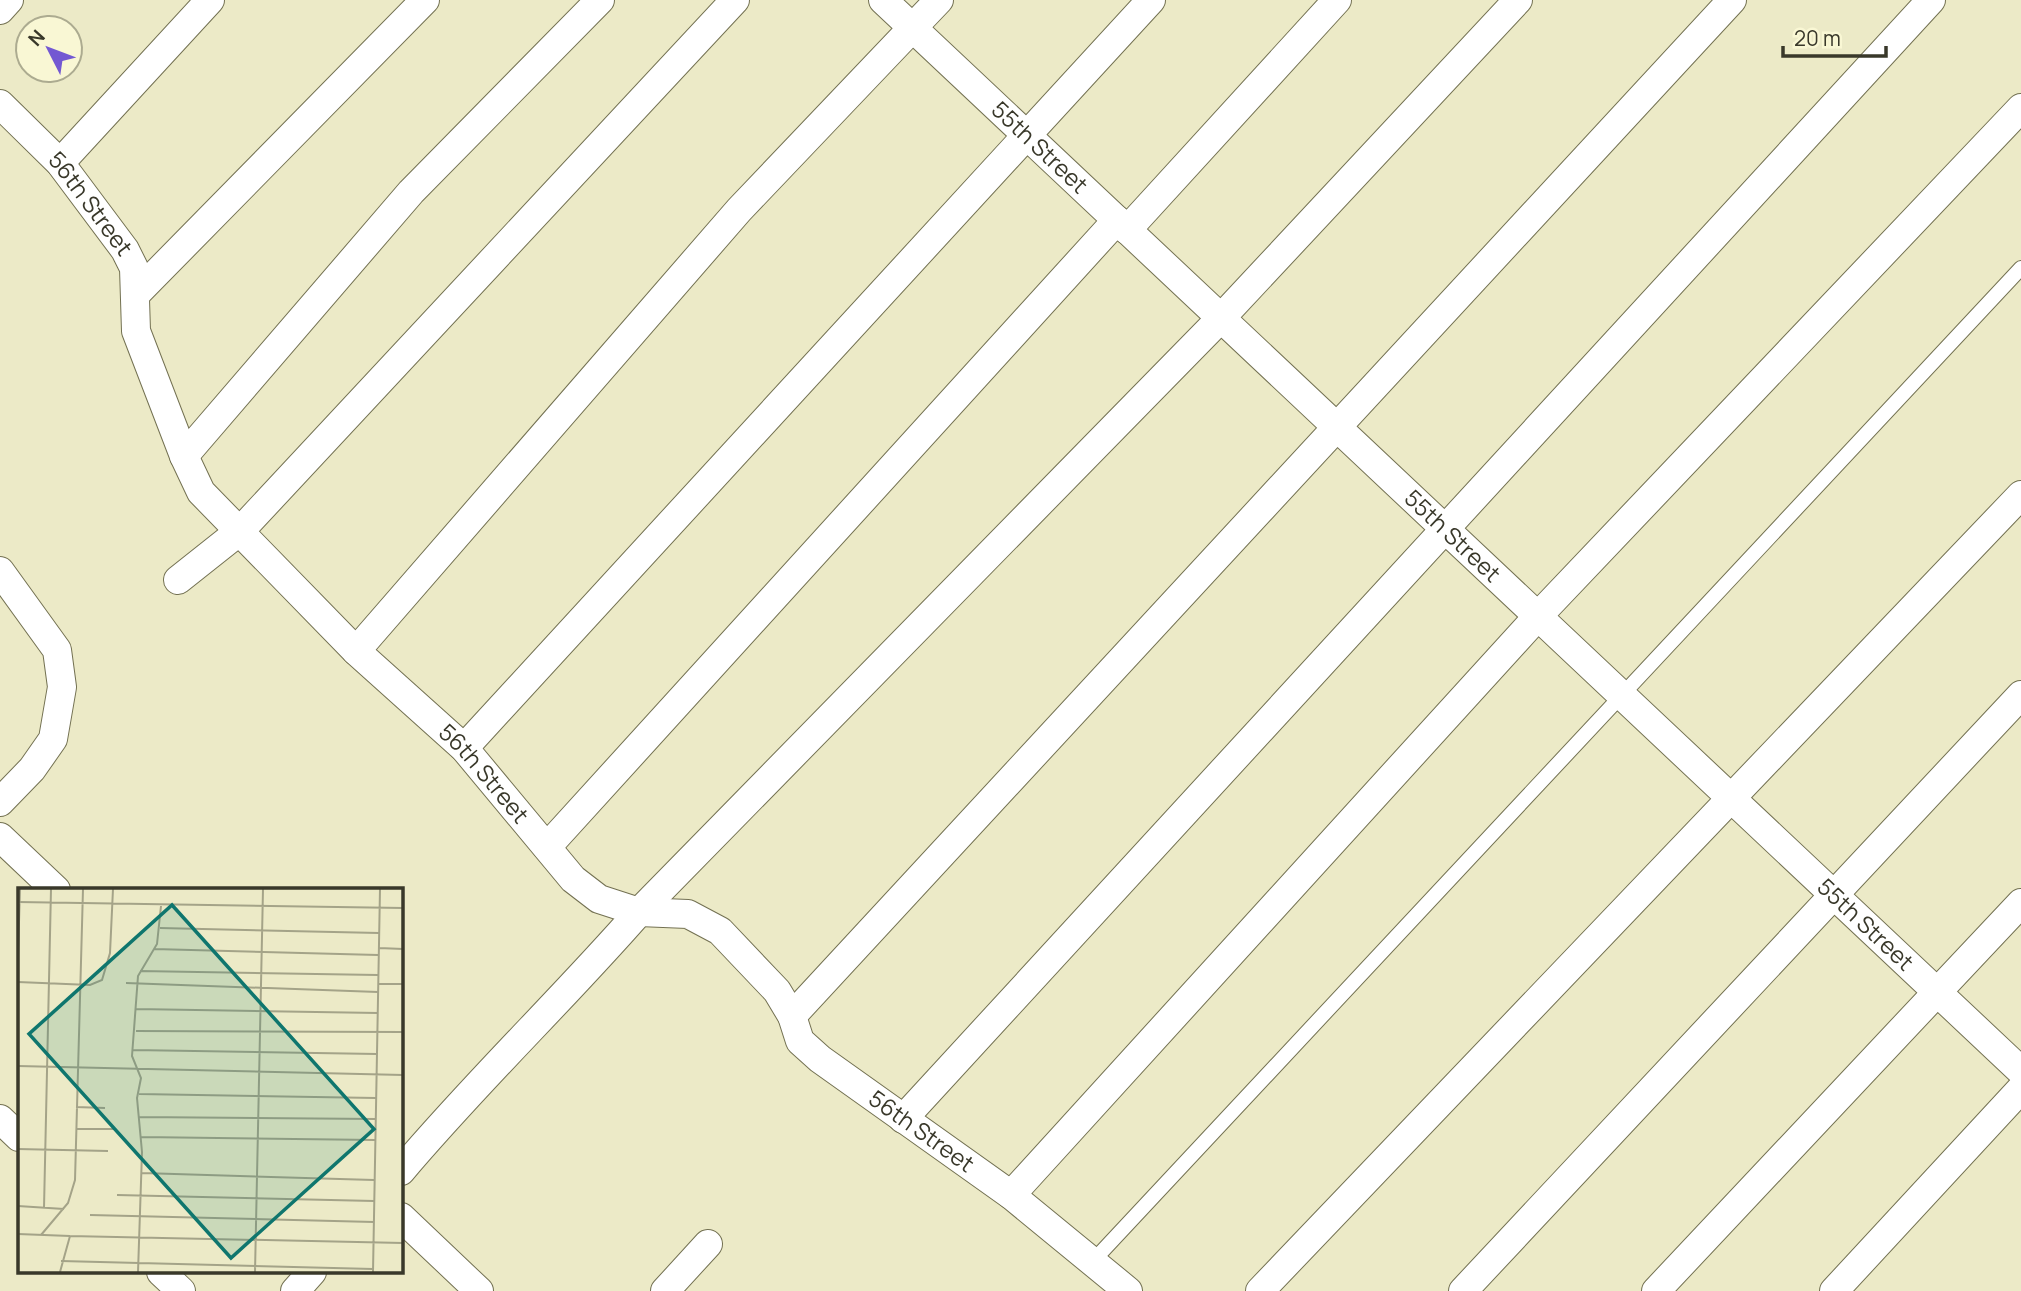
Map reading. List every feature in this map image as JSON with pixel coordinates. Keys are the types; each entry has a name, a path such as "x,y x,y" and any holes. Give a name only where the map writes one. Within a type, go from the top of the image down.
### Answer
{"street":[{"path":"0,10 9,0"},
{"path":"60,163 210,0"},
{"path":"136,293 425,0"},
{"path":"184,456 411,192 600,0"},
{"path":"178,580 241,530 735,0"},
{"name":"55th Street","path":"883,0 2021,1071"},
{"path":"356,651 739,209 939,0"},
{"path":"464,747 1151,0"},
{"path":"547,847 1116,220 1127,230 1337,0"},
{"path":"402,1170 522,1037 566,996 639,912 1221,318 1518,0"},
{"path":"792,1016 1732,0"},
{"path":"903,1119 1931,0"},
{"name":"56th Street","path":"0,104 60,163 125,250 134,268 136,331 184,456 201,492 241,530 356,651 464,747 573,879 599,899 639,912 688,914 720,932 777,991 792,1016 800,1041 903,1119 1011,1195 1094,1260 1128,1291"},
{"path":"1011,1195 1538,616 2021,108"},
{"path":"1260,1291 2021,495"},
{"path":"0,571 57,650 62,687 53,739 32,769 0,802"},
{"path":"1463,1291 2021,695"},
{"path":"0,837 54,888"},
{"path":"1656,1291 2021,903"},
{"path":"1834,1291 2021,1089"},
{"path":"0,1119 18,1136"},
{"path":"402,1218 479,1291"},
{"path":"665,1291 708,1244"},
{"path":"163,1274 181,1291"},
{"path":"295,1291 310,1274"}],"lane":[{"path":"1094,1260 2021,268"}]}
